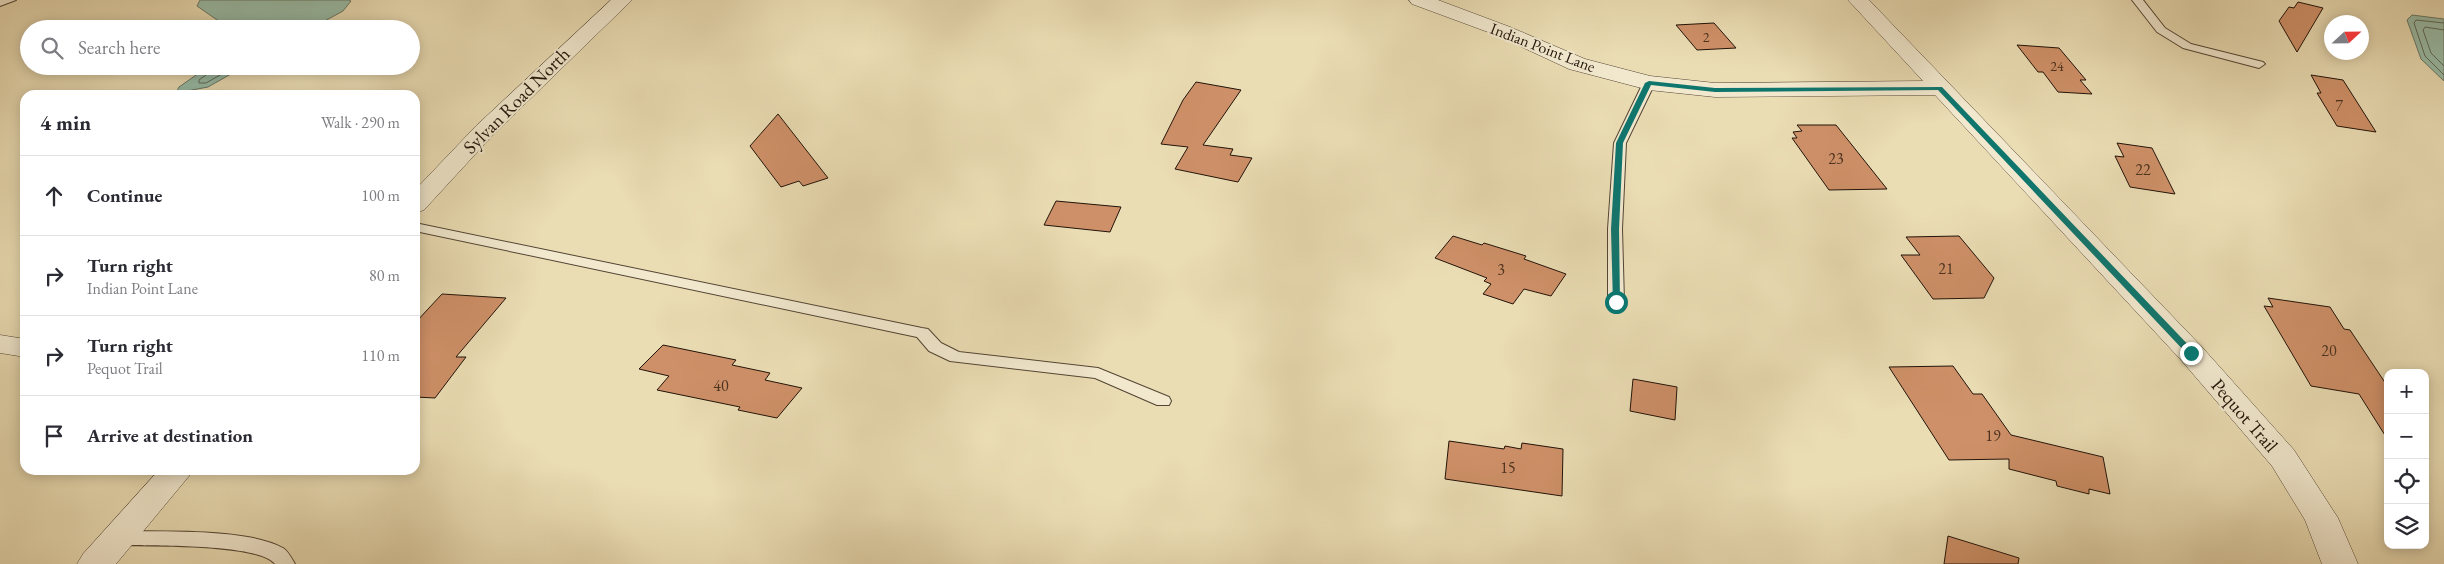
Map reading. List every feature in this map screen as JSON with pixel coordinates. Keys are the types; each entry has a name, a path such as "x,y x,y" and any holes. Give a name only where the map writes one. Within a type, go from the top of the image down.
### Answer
{"street":[{"name":"Sylvan Road North","path":"420,200 484,131 622,0"},
{"name":"Indian Point Lane","path":"1419,0 1503,32 1577,64 1649,83 1715,90 1940,88"},
{"name":"Pequot Trail","path":"1858,0 2191,353 2283,458 2320,518 2340,564"},
{"path":"0,344 20,347"},
{"path":"95,564 174,475"}],"lane":[{"path":"0,4 11,0"},
{"path":"2138,0 2161,30 2187,46 2259,64"},
{"path":"1616,302 1615,229 1620,143 1649,83"},
{"path":"420,228 922,333 936,347 956,357 1098,373 1163,401"},
{"path":"118,538 208,540 250,545 278,554 285,564"}],"water":[{"path":"200,0 351,1 343,11 326,20 217,20 197,6"},
{"path":"2412,15 2444,19 2444,81 2421,59 2407,20"},
{"path":"196,75 229,75 208,87 178,90"}],"building":[{"path":"2298,2 2323,8 2297,52 2279,21 2289,7 2294,8"},
{"path":"1714,23 1736,48 1697,50 1676,25"},
{"path":"2017,45 2059,48 2086,80 2080,80 2092,94 2058,92 2043,72 2038,72"},
{"path":"2311,75 2343,80 2376,132 2337,126 2317,93 2321,93"},
{"path":"1196,82 1241,90 1203,145 1233,149 1230,155 1252,158 1238,182 1175,169 1188,147 1161,144 1183,100"},
{"path":"778,114 828,178 803,186 799,181 781,187 750,146"},
{"path":"1797,125 1836,125 1887,189 1829,190 1792,138 1797,138 1793,132 1802,131"},
{"path":"2117,143 2152,148 2175,194 2130,187 2115,156 2124,157"},
{"path":"1056,201 1121,207 1110,232 1044,225"},
{"path":"1453,236 1526,256 1524,259 1566,274 1551,296 1524,289 1513,304 1483,294 1491,284 1484,281 1487,278 1435,258"},
{"path":"1959,236 1994,278 1984,298 1933,299 1901,255 1920,255 1906,237"},
{"path":"442,294 506,298 456,357 466,357 435,398 420,397 420,318"},
{"path":"2268,298 2330,307 2344,329 2350,330 2384,381 2384,434 2359,394 2311,386 2264,306 2273,307"},
{"path":"663,345 736,360 732,365 770,373 765,380 802,388 777,418 738,410 740,407 657,390 669,376 639,369"},
{"path":"1953,366 1973,394 1982,394 2011,435 2103,457 2110,494 2089,489 2089,494 2057,486 2056,481 2009,469 2009,459 1949,460 1889,367"},
{"path":"1633,379 1677,387 1675,420 1630,411"},
{"path":"1449,441 1504,449 1505,446 1521,449 1522,443 1563,449 1562,496 1445,479"},
{"path":"1948,536 2019,558 2018,564 1944,564"}],"route":[{"path":"1616,302 1615,229 1620,143 1649,83 1715,90 1940,88 2191,353"}]}
